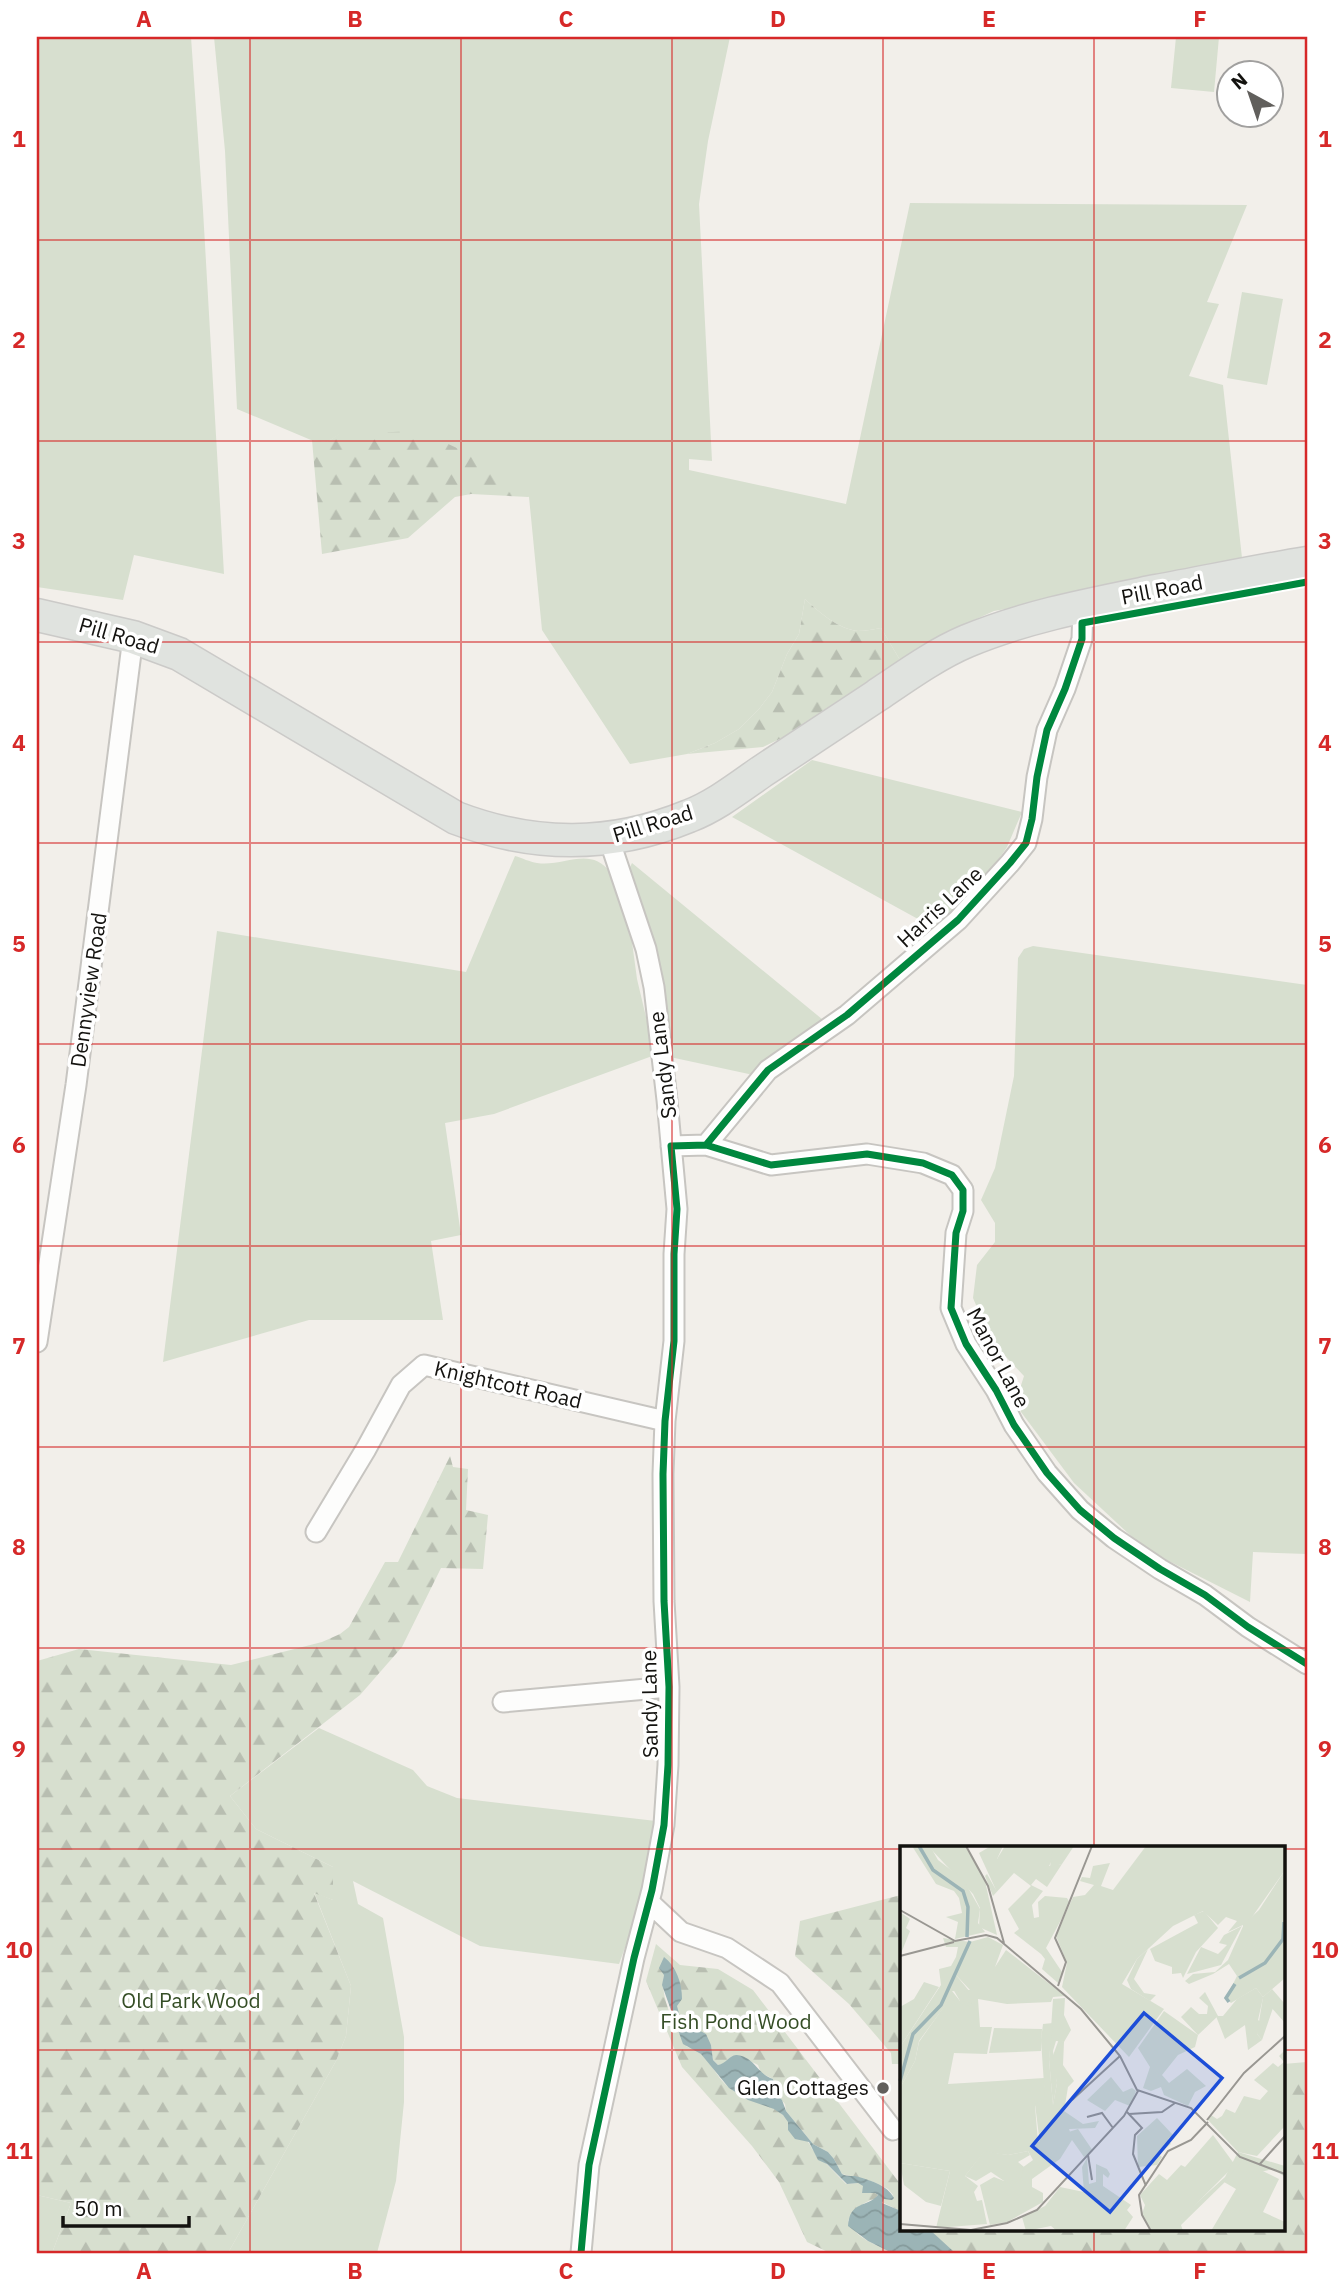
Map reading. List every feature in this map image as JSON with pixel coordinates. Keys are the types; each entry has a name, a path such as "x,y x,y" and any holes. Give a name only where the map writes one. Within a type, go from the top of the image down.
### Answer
{"main road":[{"name":"Pill Road","path":"37,615 133,637 179,654 457,818 487,830 548,840 609,839 691,816 731,793 909,674 964,642 1026,620 1083,606 1307,563"}],"street":[{"name":"Harris Lane","path":"706,1146 768,1070 847,1015 958,920 1026,843 1047,730 1082,639 1083,606"},
{"name":"Dennyview Road","path":"37,1342 76,1085 133,637"},
{"name":"Sandy Lane","path":"581,2253 589,2165 634,1958 649,1902 664,1825 668,1765 669,1687 664,1601 663,1474 665,1421 674,1341 677,1209 654,987 632,906 609,839"},
{"name":"Manor Lane","path":"671,1146 706,1146 771,1165 867,1154 923,1163 952,1175 962,1190 963,1211 956,1233 951,1308 966,1344 1046,1474 1080,1510 1114,1538 1307,1664"},
{"name":"Knightcott Road","path":"316,1532 401,1385 424,1365 665,1421"},
{"path":"503,1702 669,1687"},
{"path":"649,1902 681,1932 727,1948 780,1983 893,2130"}],"green space":[{"path":"37,37 191,37 224,574 134,555 123,600 37,587"},
{"path":"214,37 730,37 708,141 699,204 712,461 689,459 689,470 846,504 910,203 1247,205 1207,302 1219,304 1189,376 1223,385 1243,567 994,611 939,636 900,660 881,628 858,631 843,627 805,599 799,634 787,654 772,692 739,729 715,743 687,754 630,764 542,630 529,497 340,434 327,442 311,440 237,409 225,151"},
{"path":"1176,37 1219,37 1217,60 1214,60 1214,92 1171,88"},
{"path":"1242,292 1283,299 1267,385 1227,378"},
{"path":"420,431 485,461 529,497 471,494 455,497 408,538 322,554 312,440 327,442 339,434"},
{"path":"805,599 843,627 858,631 881,628 900,660 788,735 763,747 687,754 715,743 739,729 772,692 787,654 799,634"},
{"path":"812,760 1022,812 1007,847 983,883 938,930 732,817"},
{"path":"515,856 547,863 577,859 595,860 611,873 632,942 637,979 655,1055 494,1114 445,1123 461,1235 431,1241 443,1320 309,1320 163,1362 217,931 466,972"},
{"path":"632,863 828,1024 758,1076 670,1057 651,943 629,869"},
{"path":"1033,946 1307,985 1307,1554 1253,1552 1250,1602 1145,1549 1074,1483 1015,1404 1024,1376 992,1342 973,1298 977,1265 995,1242 995,1223 981,1200 995,1168 1014,1076 1018,958 1024,949"},
{"name":"Old Park Wood","path":"450,1456 453,1467 468,1469 466,1510 488,1515 483,1569 441,1568 402,1647 360,1695 230,1796 256,1829 333,1867 333,1900 314,1893 351,1986 346,2036 336,2061 228,2253 52,2253 71,2203 37,2195 37,1661 79,1649 231,1665 322,1642 340,1634 349,1627 385,1562 398,1562"},
{"path":"319,1728 413,1770 427,1786 457,1798 656,1821 644,1896 619,1964 480,1946 353,1881 358,1904 383,1918 404,2037 404,2102 396,2181 377,2253 228,2253 336,2061 346,2036 351,1986 314,1892 333,1900 333,1867 256,1829 230,1796"},
{"name":"Fish Pond Wood","path":"900,1895 900,2064 892,2064 891,2053 849,2004 795,1956 800,1921"},
{"name":"Fish Pond Wood","path":"656,1944 680,1965 718,1969 753,1990 900,2184 900,2211 882,2202 893,2195 888,2189 874,2182 842,2174 828,2152 813,2144 786,2111 785,2104 775,2093 773,2079 761,2073 758,2065 742,2057 732,2056 724,2064 718,2065 713,2060 711,2045 699,2030 681,2021 664,1975 666,2003 687,2047 706,2058 730,2088 784,2116 846,2184 858,2183 864,2186 862,2193 878,2195 859,2207 848,2221 861,2237 892,2253 830,2253 807,2242 779,2182 752,2146 682,2067 646,1981"},
{"path":"1307,2062 1307,2253 953,2253 930,2230 1284,2230 1284,2064"},
{"path":"37,2195 71,2203 52,2253 37,2253"}],"water":[{"path":"664,1957 672,1965 681,1987 682,1999 677,2006 681,2021 706,2034 713,2060 718,2065 737,2055 752,2062 773,2079 775,2093 782,2100 786,2111 813,2144 828,2152 842,2174 874,2182 891,2194 894,2198 892,2200 884,2199 882,2203 900,2211 900,2230 930,2230 953,2253 892,2253 868,2241 848,2226 855,2208 878,2195 862,2193 863,2186 858,2183 847,2184 827,2164 818,2160 809,2142 795,2139 788,2130 788,2122 783,2115 748,2100 729,2088 701,2054 683,2044 662,1985 664,1975 659,1968"}],"cycle path":[{"path":"706,1145 768,1070 847,1015 958,920 1026,843 1047,730 1082,639 1082,623 1307,582"},
{"path":"581,2253 589,2165 634,1958 652,1890 664,1825 669,1687 664,1601 663,1474 665,1421 674,1341 677,1209 671,1146 706,1145 771,1165 867,1154 923,1163 952,1175 963,1190 963,1211 956,1233 951,1308 966,1344 996,1390 1014,1425 1047,1473 1080,1510 1114,1538 1307,1664"}],"place":[{"name":"Glen Cottages","path":"883,2088"}]}
